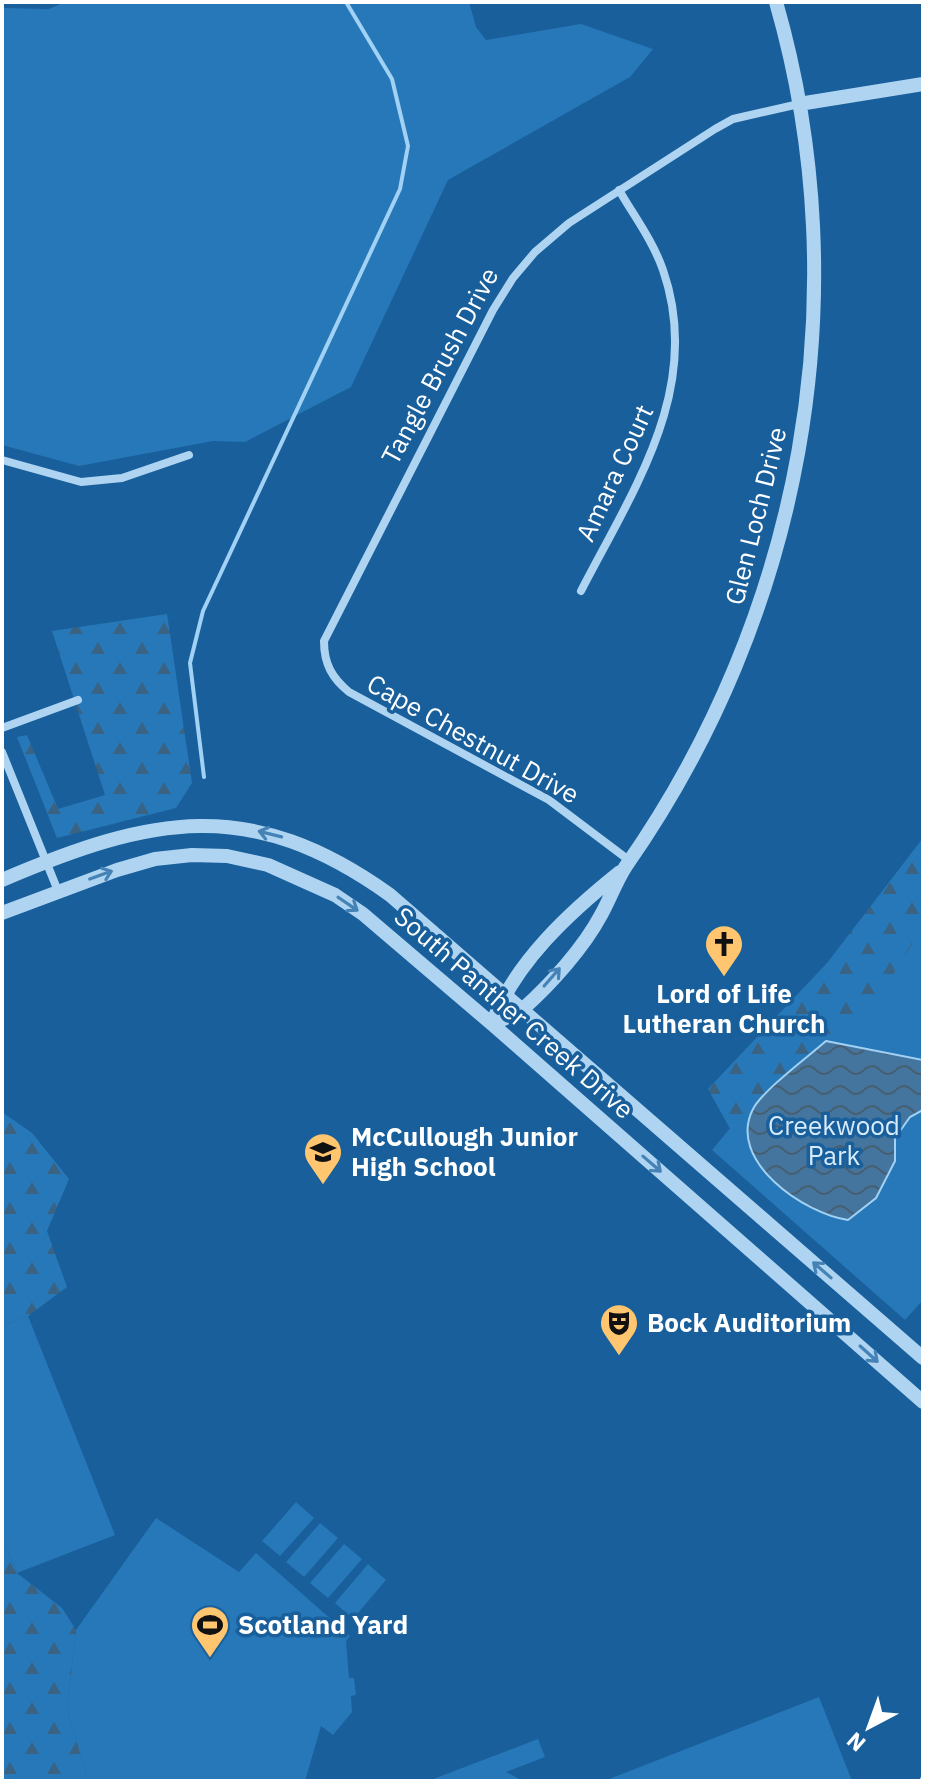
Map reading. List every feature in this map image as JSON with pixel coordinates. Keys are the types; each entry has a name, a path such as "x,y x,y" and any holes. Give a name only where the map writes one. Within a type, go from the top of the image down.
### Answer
{"street":[{"name":"Glen Loch Drive","path":"492,1024 522,1010 599,919 627,865 666,807 726,692 754,622 787,514 805,424 814,308 813,195 799,104 776,2"},
{"name":"Tangle Brush Drive","path":"335,680 324,657 324,641 493,310 535,252 619,190 733,119 799,104 923,84"},
{"name":"Amara Court","path":"581,591 657,440 676,370 672,301 662,268 619,190"},
{"path":"2,460 81,482 122,478 189,455"},
{"name":"Cape Chestnut Drive","path":"335,680 367,702 549,800 627,865"},
{"path":"2,728 78,700"},
{"path":"2,752 58,891"},
{"name":"South Panther Creek Drive","path":"2,880 46,861 130,834 190,824 272,834 312,847 351,867 390,895 923,1358"},
{"name":"South Panther Creek Drive","path":"2,913 155,859 227,856 268,865 335,895 363,914 492,1024 923,1402"},
{"name":"Glen Loch Drive","path":"492,1024 503,993 564,923 627,865"}],"green space":[{"path":"65,2 469,2 476,27 486,40 581,24 653,49 630,77 448,180 351,387 245,442 213,441 79,466 2,445 2,8 49,9"},
{"path":"167,614 192,783 176,808 57,838 17,737 27,735 58,809 105,795 52,631"},
{"path":"923,838 923,926 872,1009 797,1065 753,1109 747,1144 739,1145 708,1089 827,963"},
{"name":"Creekwood Park","path":"923,887 923,1300 905,1320 712,1150 872,957"},
{"path":"2,1112 32,1133 69,1179 47,1231 67,1287 28,1316 2,1326"},
{"path":"28,1316 115,1535 17,1573 2,1536 2,1326"},
{"path":"296,1502 314,1518 280,1556 262,1541"},
{"name":"Scotland Yard","path":"156,1518 239,1572 256,1553 350,1636 346,1641 349,1678 354,1678 356,1695 351,1696 352,1712 333,1735 321,1726 305,1781 88,1781 67,1709 76,1630"},
{"path":"320,1523 338,1538 304,1577 286,1562"},
{"path":"2,1536 17,1573 62,1608 76,1630 67,1709 88,1781 2,1781"},
{"path":"344,1544 362,1559 328,1598 310,1583"},
{"path":"368,1564 386,1580 353,1619 335,1603"},
{"path":"819,1697 852,1781 604,1781"},
{"path":"538,1739 545,1757 506,1772 523,1781 428,1781"}],"water":[{"path":"826,1041 923,1060 923,1110 910,1117 895,1138 895,1161 876,1198 848,1220 830,1216 792,1196 774,1182 750,1147 748,1128 758,1101"}],"waterway":[{"path":"204,777 190,663 203,611 400,189 408,146 392,79 346,2"},
{"path":"921,1781 923,1777"}],"place":[{"name":"Lord of Life Lutheran Church","path":"724,978"},
{"name":"McCullough Junior High School","path":"323,1186"},
{"name":"Bock Auditorium","path":"619,1357"},
{"name":"Scotland Yard","path":"210,1659"}]}
